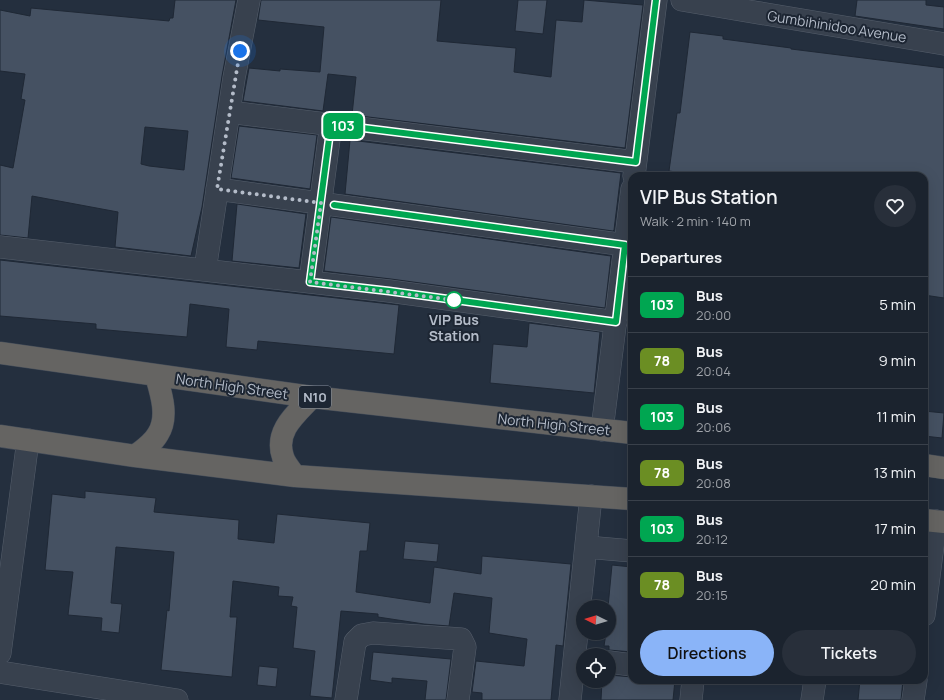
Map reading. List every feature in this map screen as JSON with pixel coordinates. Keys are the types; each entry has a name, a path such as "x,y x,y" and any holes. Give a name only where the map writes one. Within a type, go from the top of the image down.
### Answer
{"highway":[{"name":"North High Street","path":"0,352 105,366 156,376 312,397 628,433"},
{"path":"135,456 159,433 163,419 162,399 156,376"},
{"path":"295,476 283,457 282,447 284,430 288,423 312,397"},
{"path":"0,436 135,456 295,476 628,499"},
{"path":"928,466 944,468"}],"street":[{"path":"205,270 229,112 249,0"},
{"path":"229,112 331,124 635,169 656,0"},
{"name":"Gumbihinidoo Avenue","path":"682,0 944,44"},
{"path":"310,282 331,124"},
{"path":"217,189 625,245"},
{"path":"602,430 628,221"},
{"path":"0,247 389,291 616,322"},
{"path":"0,653 28,440"},
{"path":"580,648 586,547 591,496"},
{"path":"928,581 935,521"},
{"path":"586,547 628,551"},
{"path":"346,700 355,642 362,635 373,632 461,640 465,647 458,700"},
{"path":"616,663 628,664"},
{"path":"0,672 177,700"},
{"path":"570,700 576,673"},
{"path":"690,700 692,684"},
{"path":"812,700 814,684"},
{"path":"913,700 915,684"}],"building":[{"path":"175,0 236,0 222,76 202,207 191,256 115,247 118,212 32,196 28,238 0,235 0,165 13,168 25,100 21,99 25,74 0,71 0,10 30,16 31,8 169,21 170,18 173,18","holes":["145,127 188,131 184,170 141,164"]},
{"path":"261,0 441,0 437,41 516,48 514,72 551,77 556,20 582,22 584,0 643,5 625,148 352,115 356,77 328,74 323,111 243,101 249,68 280,71 280,69 320,72 324,27 258,20"},
{"path":"518,0 547,0 543,34 515,31"},
{"path":"857,0 926,0 926,5 944,7 944,29 855,16"},
{"path":"690,32 723,36 723,39 791,49 944,68 944,298 928,296 928,172 669,171 677,113 680,113"},
{"path":"239,126 317,135 310,189 231,178"},
{"path":"350,140 621,173 614,230 345,194"},
{"path":"237,204 306,214 299,268 232,261"},
{"path":"331,217 611,256 605,308 324,271"},
{"path":"0,260 399,305 394,354 258,341 257,350 226,347 229,309 190,304 187,337 96,329 96,324 0,316"},
{"path":"529,323 600,332 594,393 490,383 493,344 527,347"},
{"path":"928,411 944,413 942,438 928,436"},
{"path":"85,491 156,498 154,512 239,520 238,539 274,543 277,514 370,523 367,551 360,551 356,592 430,603 434,567 481,574 482,556 571,564 563,646 556,645 551,700 482,700 482,693 472,692 476,661 524,666 527,639 489,633 492,598 454,593 449,626 378,617 378,614 341,611 332,698 310,696 315,651 293,648 297,607 291,606 293,597 278,596 279,587 233,581 230,617 237,617 232,677 161,670 167,610 169,611 174,552 116,547 111,603 122,604 119,633 101,631 102,618 68,615 73,572 45,570 52,494 85,498"},
{"path":"405,541 439,544 437,562 403,559"},
{"path":"612,565 628,567 628,652 616,651 616,648 604,646 605,640 616,640 616,600 609,600"},
{"path":"373,652 451,659 446,700 425,700 427,681 392,678 392,683 370,680"},
{"path":"259,666 278,668 276,687 257,685"},
{"path":"616,676 628,677 628,684 675,684 673,700 601,700 602,688 616,688"},
{"path":"860,684 903,684 901,700 858,700"}],"bus line":[{"name":"103","path":"334,205 625,245 616,322 389,291 310,282 331,124 636,162 656,0"}],"place":[{"name":"VIP Bus Station","path":"454,300"}],"route":[{"path":"240,51 234,78 217,189 321,203 310,282 454,300"}]}
